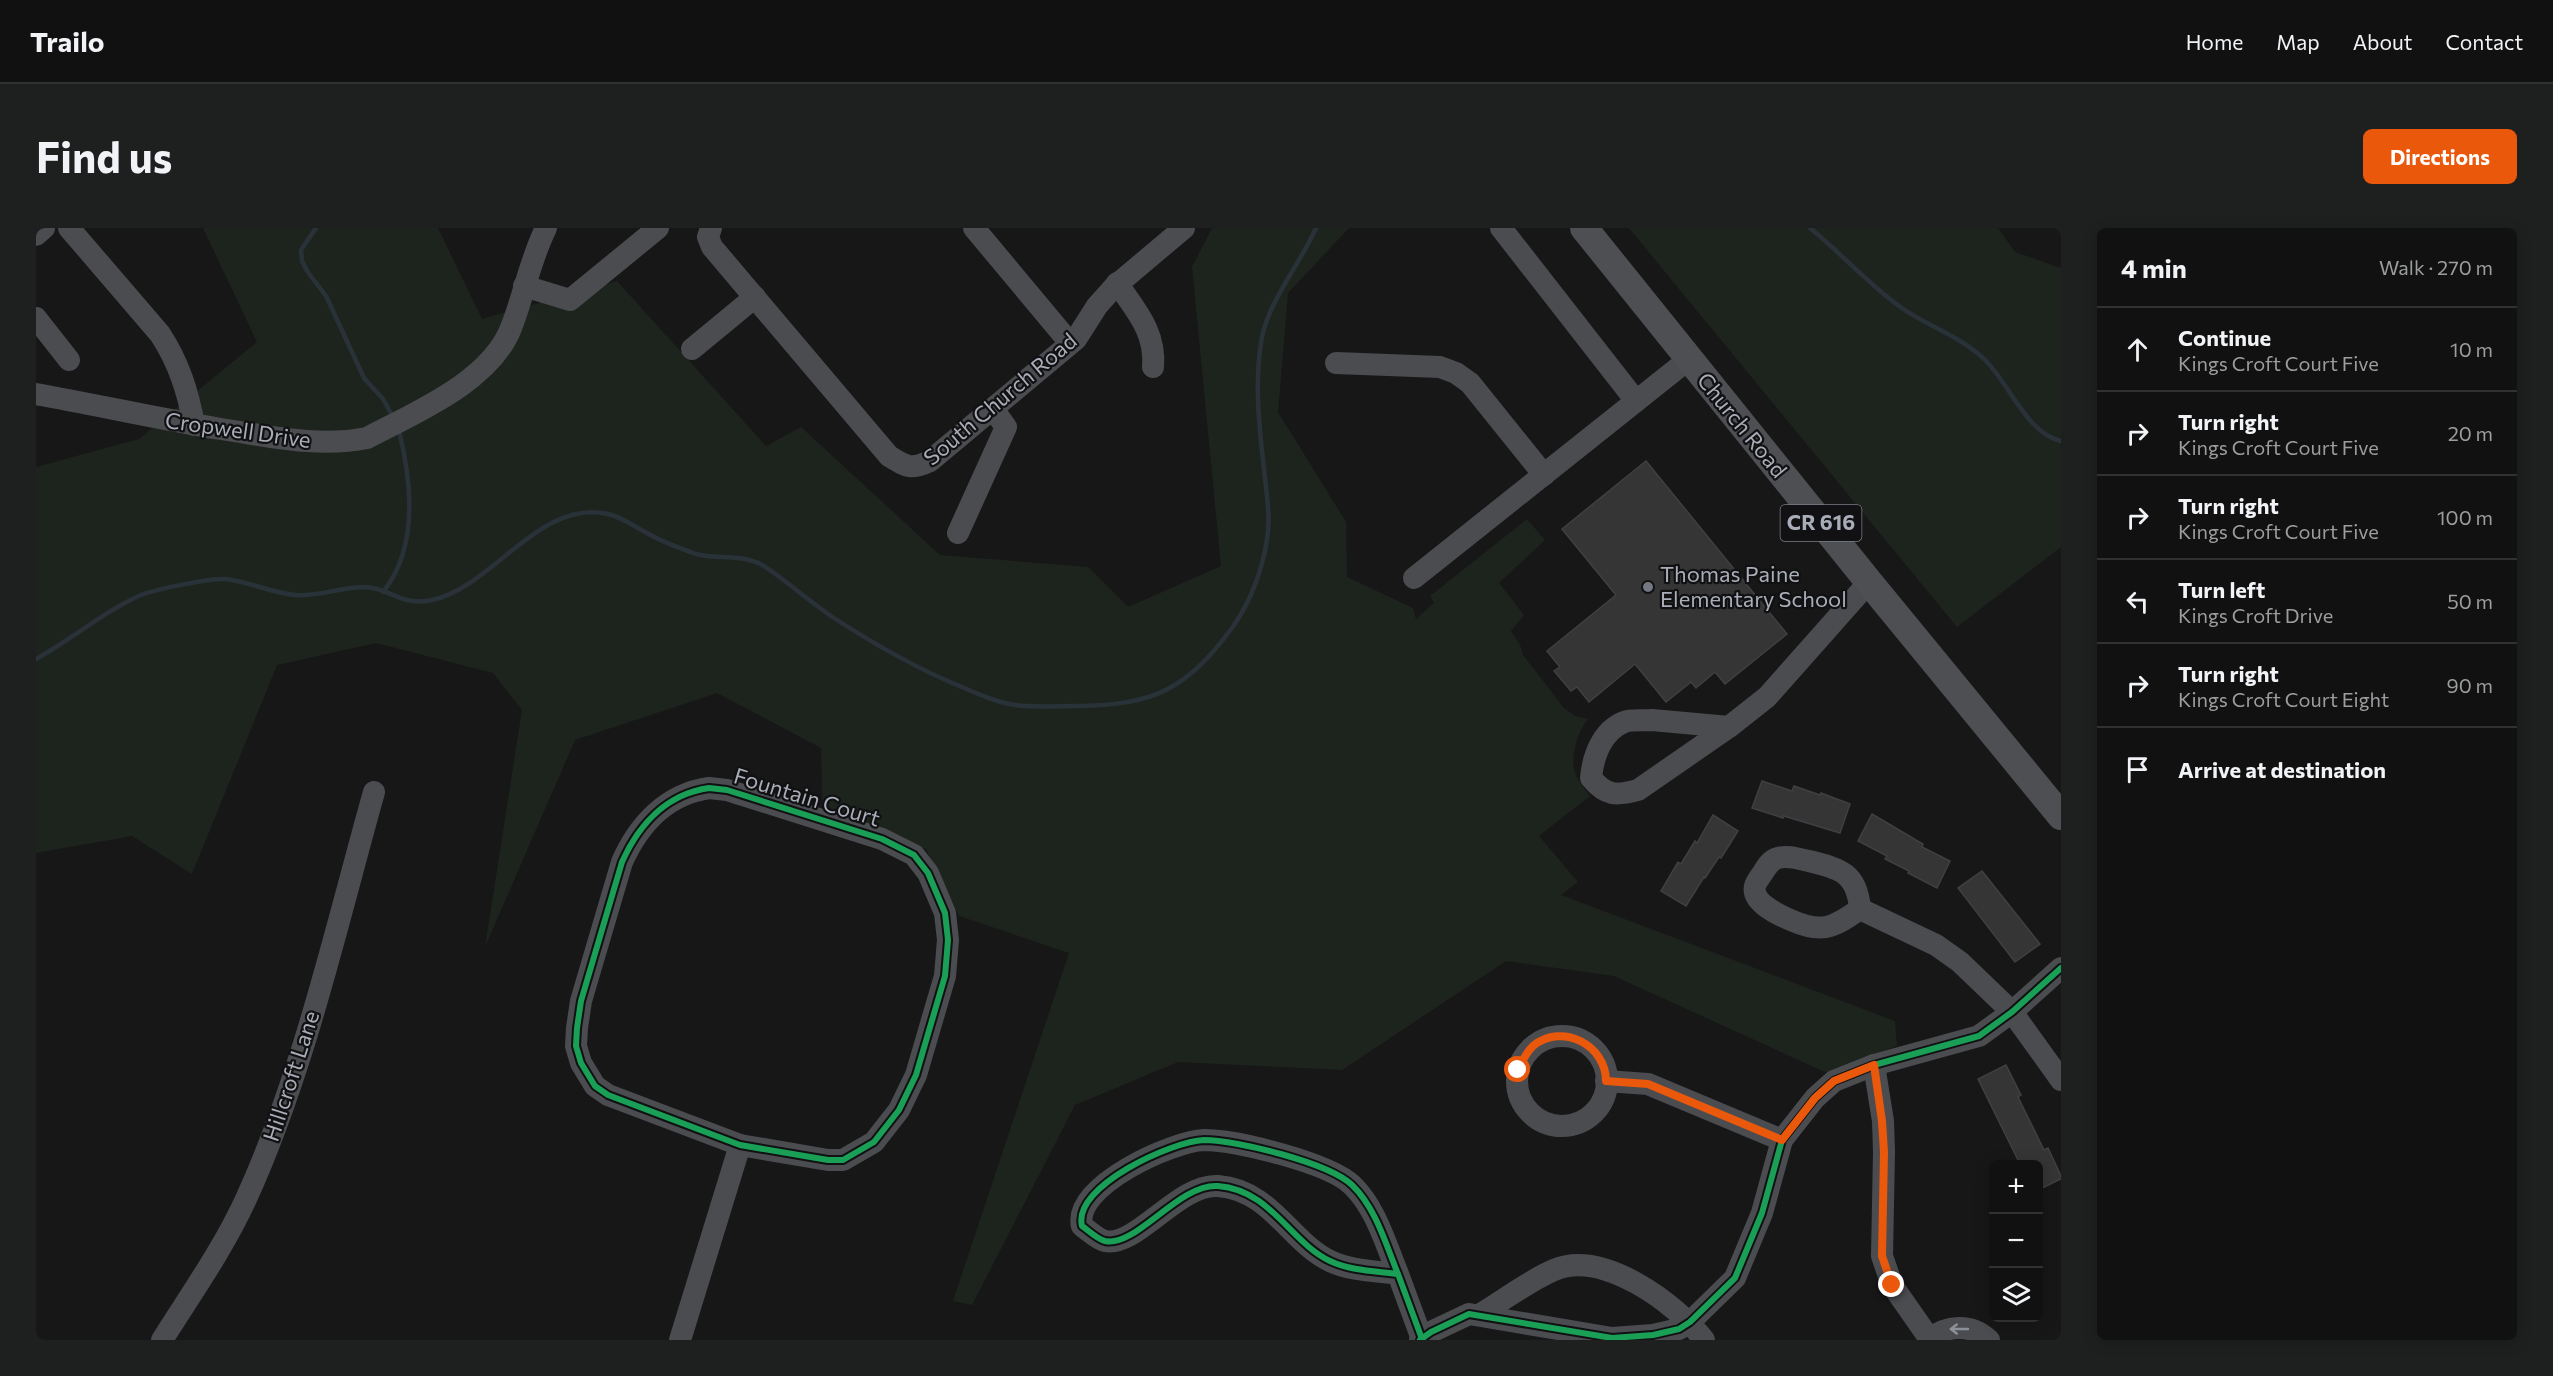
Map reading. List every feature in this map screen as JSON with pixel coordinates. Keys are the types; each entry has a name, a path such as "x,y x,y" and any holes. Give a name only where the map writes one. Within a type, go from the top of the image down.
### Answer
{"main road":[{"name":"Church Road","path":"1584,228 2061,816"}],"street":[{"path":"36,235 44,228"},
{"path":"69,228 160,334 173,353 187,388 194,425"},
{"name":"Cropwell Drive","path":"36,394 285,440 351,441 366,438 436,401 472,378 498,350 510,331 538,244 546,228"},
{"path":"524,286 570,300 658,228"},
{"name":"South Church Road","path":"711,228 708,237 712,247 889,456 903,465 916,468 930,461 1070,344 1097,306 1117,284 1184,228"},
{"path":"974,228 1070,344"},
{"path":"1501,228 1636,401"},
{"path":"1117,284 1148,331 1155,349 1153,367"},
{"path":"692,349 755,297"},
{"path":"36,318 69,360"},
{"path":"1414,578 1689,359"},
{"path":"1336,363 1440,367 1456,373 1470,383 1544,475"},
{"path":"958,533 1006,427 993,409"},
{"path":"1729,727 1652,720 1625,722 1608,731 1598,747 1591,778 1602,790 1621,795 1638,790 1729,727 1767,697 1869,582"},
{"name":"Fountain Court","path":"695,789 727,790 882,839 915,855 928,873 945,912 948,940 945,976 916,1075 899,1110 874,1142 843,1160 828,1160 740,1145 608,1095 595,1086 581,1063 576,1046 581,1001 622,862 629,846 646,822 670,800 695,789"},
{"name":"Hillcroft Lane","path":"162,1340 217,1253 245,1200 274,1131 298,1059 374,792"},
{"path":"1860,909 1936,945 1960,962 2012,1012 2061,1080"},
{"path":"1697,1331 1736,1278 1762,1213 1782,1140 1815,1098 1834,1081 1874,1065 1979,1036 2012,1012 2061,968"},
{"path":"1874,1065 1884,1152 1882,1256 1892,1285 1929,1339 1942,1331 1956,1328 1971,1329 1989,1340"},
{"path":"1606,1081 1648,1084 1782,1140"},
{"path":"1398,1274 1355,1269 1332,1262 1321,1256 1266,1206 1246,1194 1227,1187 1205,1185 1127,1237 1114,1241 1104,1241 1082,1226 1081,1221 1084,1209 1094,1194 1109,1179 1156,1154 1187,1143 1204,1140 1224,1142 1293,1158 1334,1173 1352,1186 1372,1214 1398,1274 1421,1339 1469,1314 1612,1339 1653,1335 1679,1329 1697,1331"},
{"path":"680,1340 740,1145"},
{"path":"1479,1315 1555,1269 1582,1264 1615,1272 1661,1299 1697,1331"}],"shaded area":[{"path":"203,228 438,228 482,319 617,281 766,446 801,427 940,555 1088,567 1128,607 1221,566 1192,267 1212,228 1349,228 1288,293 1278,412 1346,522 1347,577 1413,608 1416,619 1434,603 1430,596 1527,519 1545,540 1499,583 1524,615 1511,631 1523,655 1564,708 1575,716 1588,719 1578,738 1573,761 1577,778 1590,796 1539,836 1578,882 1561,895 1895,1021 1897,1046 1827,1073 1614,976 1506,961 1342,1070 1178,1062 1075,1105 972,1305 953,1301 1069,953 959,916 926,849 823,818 821,748 717,693 575,740 485,947 522,710 493,673 376,643 277,665 192,874 132,836 36,853 36,467 139,439 257,342"},
{"path":"1629,228 1998,228 2015,252 2061,268 2061,547 1957,627"}],"building":[{"path":"1646,461 1787,634 1725,684 1715,672 1696,688 1691,682 1666,702 1635,664 1589,702 1577,687 1571,691 1554,671 1560,667 1547,651 1616,595 1562,529"},
{"path":"1762,781 1792,791 1794,786 1820,795 1821,793 1850,804 1840,833 1752,808"},
{"path":"1872,814 1923,844 1922,847 1950,861 1937,888 1885,859 1887,856 1858,841"},
{"path":"1713,815 1738,831 1686,906 1661,891 1678,862 1681,864 1695,841 1697,843"},
{"path":"1982,871 2040,944 2015,962 1958,888"},
{"path":"2006,1065 2021,1095 2018,1097 2044,1150 2048,1148 2061,1179 2043,1188 2043,1160 2018,1160 1978,1079"}],"waterway":[{"path":"316,228 301,250 302,261 326,296 364,378 383,399 393,417"},
{"path":"36,659 114,609 141,595 208,580 235,580 295,595 313,595 365,587 382,590 412,601 432,600 454,592 476,579 539,531 560,519 583,513 613,515 659,539 696,554 756,562 834,618 879,646 941,678 1008,704 1046,707 1104,705 1148,697 1183,680 1199,666 1232,628 1255,585 1268,530 1268,504 1258,403 1258,369 1262,337 1278,295 1316,228"},
{"path":"1810,228 1899,306 1976,352 1994,370 2038,429 2061,441"},
{"path":"383,592 395,574 403,555 407,535 409,493 399,431"}],"cycle path":[{"path":"709,788 727,790 882,839 914,855 928,873 945,913 948,940 945,976 916,1075 899,1110 874,1142 843,1160 828,1160 740,1145 608,1095 595,1086 581,1063 576,1046 581,1001 622,862 637,835 656,813 680,797 709,788"},
{"path":"1420,1340 1431,1332 1469,1314 1612,1338 1653,1335 1679,1329 1690,1322 1735,1278 1762,1213 1782,1140 1815,1098 1834,1081 1874,1065 1979,1036 2012,1012 2061,968"},
{"path":"1398,1274 1374,1216 1352,1185 1304,1161 1259,1148 1204,1140 1170,1148 1128,1168 1108,1181 1092,1196 1083,1211 1082,1226 1102,1240 1117,1241 1144,1226 1188,1194 1203,1188 1218,1186 1236,1190 1266,1206 1303,1242 1330,1261 1355,1269 1398,1274 1422,1339"}],"place":[{"name":"Thomas Paine Elementary School","path":"1648,587"}],"route":[{"path":"1518,1070 1524,1056 1535,1045 1548,1038 1564,1036 1579,1039 1592,1047 1601,1060 1606,1081 1648,1084 1782,1140 1815,1098 1834,1081 1874,1065 1884,1152 1882,1256 1892,1285"}]}
